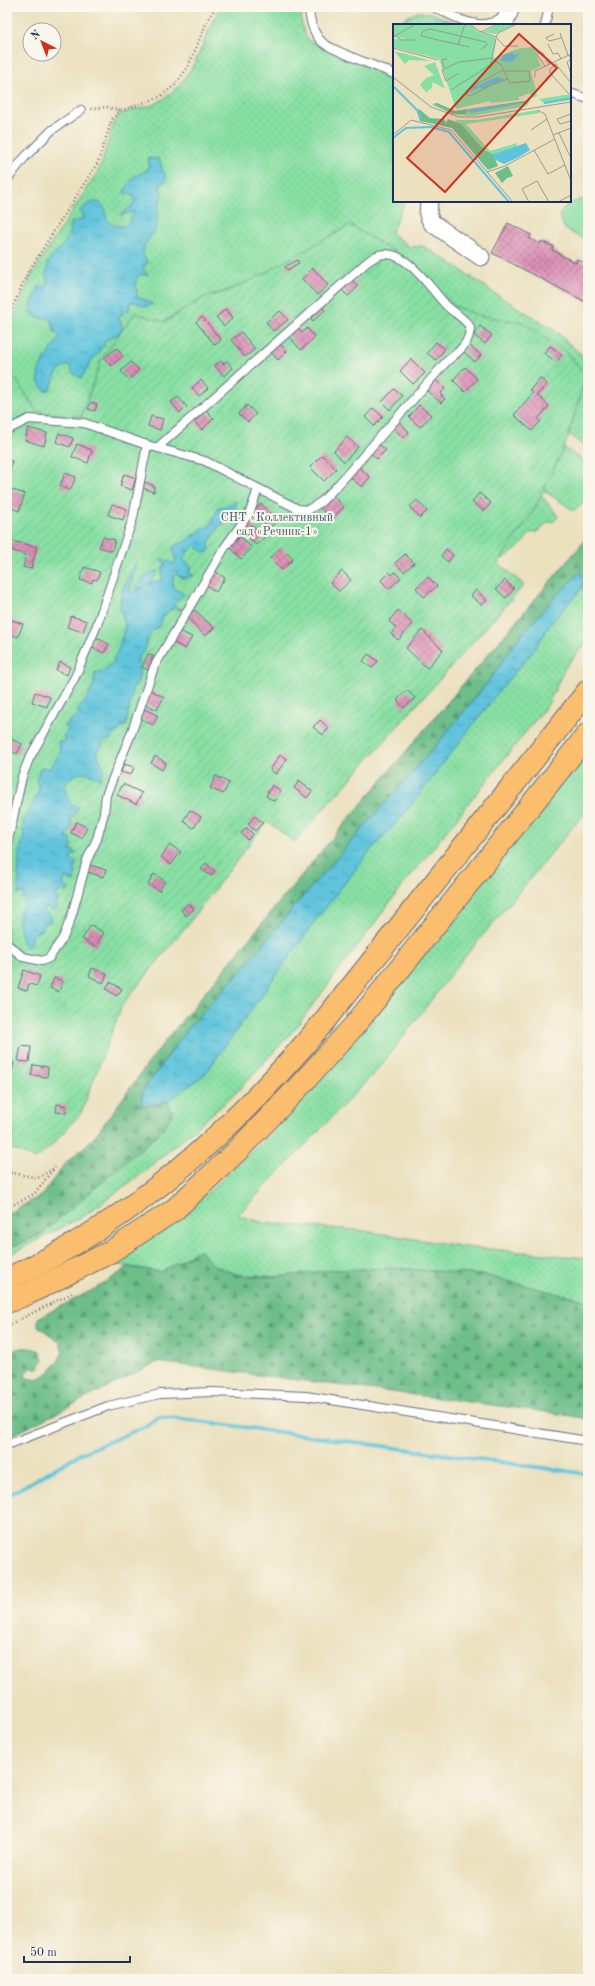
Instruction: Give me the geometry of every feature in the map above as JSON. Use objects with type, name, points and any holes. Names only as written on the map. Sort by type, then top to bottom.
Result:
[{"type":"main road","points":[[7,1279],[68,1247],[124,1212],[201,1152],[242,1113],[283,1071],[321,1025],[588,691]]},
{"type":"main road","points":[[7,1302],[29,1293],[110,1252],[174,1210],[237,1151],[294,1092],[354,1026],[588,734]]},
{"type":"street","points":[[504,24],[511,7]]},
{"type":"street","points":[[429,202],[428,215],[432,223],[481,257]]},
{"type":"lane","points":[[309,7],[311,22],[321,41],[335,49],[393,74]]},
{"type":"lane","points":[[432,7],[466,21],[480,24]]},
{"type":"lane","points":[[487,24],[502,16],[511,7]]},
{"type":"lane","points":[[545,24],[549,7]]},
{"type":"lane","points":[[571,94],[588,99]]},
{"type":"lane","points":[[7,180],[25,157],[52,130],[81,110]]},
{"type":"lane","points":[[7,430],[29,419],[84,423],[147,445],[205,460],[258,489],[298,508],[308,510],[314,508],[342,481],[447,361],[464,346],[470,334],[468,324],[449,308],[423,278],[404,261],[385,254],[373,258],[281,337],[158,447]]},
{"type":"lane","points":[[7,845],[22,778],[28,759],[75,677],[99,618],[133,518],[147,445]]},
{"type":"lane","points":[[7,944],[23,956],[42,961],[49,958],[62,938],[71,918],[87,860],[97,839],[104,813],[106,795],[131,734],[154,667],[234,532],[250,512],[258,489]]},
{"type":"lane","points":[[7,1445],[108,1406],[160,1394],[213,1392],[306,1396],[588,1441]]},
{"type":"path","points":[[7,320],[26,277],[98,162],[112,119],[120,111],[160,97],[175,85],[188,67],[208,19],[216,7]]},
{"type":"path","points":[[81,110],[108,107],[120,111]]},
{"type":"path","points":[[7,1172],[38,1178],[55,1167],[34,1194],[7,1208]]},
{"type":"green space","points":[[223,7],[303,7],[301,16],[302,25],[309,41],[393,78],[393,202],[405,202],[391,233],[410,247],[423,246],[451,263],[494,293],[553,329],[588,361],[588,448],[569,434],[586,375],[522,322],[479,316],[452,305],[414,264],[350,225],[261,276],[205,297],[102,358],[81,417],[37,412],[15,378],[7,384],[7,333],[32,274],[99,169],[114,123],[118,117],[125,113],[155,104],[178,86],[194,64],[217,11]]},
{"type":"green space","points":[[418,12],[431,13],[458,24],[415,24],[403,19]]},
{"type":"green space","points":[[588,199],[588,241],[565,229],[559,216],[564,208],[570,203]]},
{"type":"green space","name":"СНТ «Коллективный сад «Речник-1»","points":[[350,225],[414,264],[452,305],[479,316],[522,322],[567,353],[586,375],[566,443],[534,510],[498,563],[524,585],[294,842],[267,821],[188,924],[122,1005],[81,1113],[50,1147],[36,1159],[9,1148],[14,1130],[7,1127],[7,384],[15,378],[37,412],[81,417],[102,358],[135,313],[165,322],[205,297],[222,293],[254,279]]},
{"type":"green space","points":[[564,448],[588,463],[588,498],[577,509],[573,510],[543,490]]},
{"type":"green space","points":[[541,495],[558,516],[557,518],[554,521],[548,522],[537,532],[530,533],[517,548],[500,560]]},
{"type":"green space","points":[[588,537],[588,640],[565,668],[548,704],[397,893],[293,1031],[233,1096],[144,1172],[85,1215],[7,1256],[7,1214],[42,1195],[64,1165],[93,1139],[162,1045],[320,853]]},
{"type":"green space","points":[[588,537],[588,586],[582,588],[583,579],[580,573],[554,598],[517,640],[488,682],[434,748],[297,903],[243,969],[187,1030],[142,1092],[142,1107],[168,1101],[173,1114],[160,1132],[42,1234],[7,1249],[7,1214],[42,1195],[64,1165],[93,1139],[162,1045],[320,853]]},
{"type":"green space","points":[[588,751],[588,809],[458,965],[379,1068],[238,1215],[264,1223],[357,1230],[467,1247],[588,1258],[588,1301],[483,1275],[396,1268],[333,1270],[277,1277],[236,1274],[213,1265],[199,1250],[161,1272],[115,1264],[190,1208],[273,1131],[308,1093]]},
{"type":"green space","points":[[199,1250],[213,1265],[241,1276],[277,1277],[333,1270],[396,1268],[483,1275],[588,1301],[588,1419],[547,1412],[157,1362],[7,1438],[7,1357],[13,1351],[22,1348],[31,1348],[40,1351],[43,1359],[39,1368],[31,1368],[26,1372],[25,1377],[31,1379],[48,1373],[63,1352],[60,1342],[38,1326],[38,1318],[102,1285],[128,1267],[161,1272]]},
{"type":"water","points":[[148,158],[159,159],[166,179],[160,187],[162,196],[158,206],[157,225],[154,233],[145,244],[143,252],[148,263],[144,265],[143,268],[148,275],[140,274],[136,280],[137,296],[153,304],[146,307],[135,302],[130,302],[129,310],[126,312],[121,308],[123,314],[118,317],[123,327],[118,334],[105,341],[104,346],[100,348],[99,353],[94,357],[81,378],[74,374],[69,365],[58,372],[50,390],[46,391],[40,385],[38,378],[39,371],[60,337],[55,332],[51,319],[33,315],[30,309],[39,286],[44,287],[47,285],[45,275],[48,268],[47,264],[68,237],[71,223],[83,219],[80,211],[90,203],[100,203],[105,210],[106,218],[114,225],[124,226],[130,222],[134,212],[120,215],[133,205],[135,200],[133,196],[124,193],[124,191],[135,176],[148,170]]},
{"type":"water","points":[[236,501],[236,507],[229,511],[233,513],[231,515],[233,517],[218,527],[208,544],[210,548],[208,552],[203,552],[195,545],[185,553],[187,554],[183,560],[192,567],[188,573],[194,575],[185,579],[176,574],[173,577],[175,589],[184,594],[173,605],[185,611],[172,607],[173,611],[171,609],[163,616],[160,626],[149,636],[145,651],[137,660],[140,666],[138,668],[140,673],[136,686],[133,686],[126,726],[122,726],[119,731],[115,732],[112,738],[103,742],[102,746],[96,751],[104,769],[100,780],[90,774],[80,773],[71,778],[64,787],[69,801],[73,806],[79,807],[70,819],[73,824],[66,839],[70,838],[72,845],[70,848],[76,853],[72,855],[70,860],[77,862],[74,870],[76,875],[73,878],[75,882],[66,878],[64,880],[63,885],[69,889],[66,893],[64,890],[55,894],[59,900],[56,904],[57,908],[52,911],[48,907],[44,908],[45,912],[49,914],[51,922],[45,923],[41,930],[31,935],[31,944],[27,948],[22,942],[19,924],[20,915],[25,902],[22,898],[24,897],[23,892],[18,895],[19,854],[24,836],[23,822],[39,791],[39,786],[36,781],[40,769],[43,767],[49,769],[61,752],[58,742],[63,742],[66,740],[63,736],[69,728],[63,726],[81,714],[76,710],[90,693],[94,683],[95,672],[100,673],[115,661],[113,660],[119,648],[125,625],[120,606],[121,594],[126,580],[136,563],[129,593],[143,588],[137,588],[136,586],[152,572],[158,571],[149,585],[152,582],[162,581],[162,570],[165,564],[160,559],[164,559],[172,564],[176,561],[173,551],[174,546],[188,540],[194,533],[195,537],[201,529],[210,526],[218,507],[228,506]]},
{"type":"water","points":[[580,573],[583,579],[582,588],[550,625],[534,650],[499,691],[404,814],[370,851],[315,921],[204,1075],[168,1101],[142,1107],[142,1092],[187,1030],[243,969],[297,903],[434,748],[488,682],[517,640],[554,598]]},
{"type":"building","points":[[508,223],[531,235],[529,238],[540,244],[541,241],[554,247],[552,250],[576,263],[577,259],[588,265],[588,303],[492,253]]},
{"type":"building","points":[[297,260],[299,263],[287,270],[285,267]]},
{"type":"building","points":[[313,268],[328,285],[317,295],[302,279]]},
{"type":"building","points":[[351,279],[358,287],[348,296],[340,288]]},
{"type":"building","points":[[320,306],[325,310],[313,321],[309,316]]},
{"type":"building","points":[[226,309],[233,318],[224,326],[216,317]]},
{"type":"building","points":[[280,311],[288,320],[273,331],[266,322]]},
{"type":"building","points":[[202,317],[221,340],[215,345],[196,322]]},
{"type":"building","points":[[480,326],[492,335],[485,344],[474,335]]},
{"type":"building","points":[[297,327],[302,333],[307,328],[315,337],[301,350],[288,335]]},
{"type":"building","points":[[241,332],[255,349],[245,357],[231,340]]},
{"type":"building","points":[[436,342],[445,349],[436,360],[427,353]]},
{"type":"building","points":[[279,343],[287,351],[278,360],[270,351]]},
{"type":"building","points":[[469,345],[481,355],[475,362],[464,352]]},
{"type":"building","points":[[550,346],[562,355],[556,362],[544,353]]},
{"type":"building","points":[[117,348],[123,356],[111,366],[104,358]]},
{"type":"building","points":[[411,359],[425,373],[413,384],[400,371]]},
{"type":"building","points":[[221,361],[223,364],[227,361],[233,368],[224,376],[215,366]]},
{"type":"building","points":[[131,362],[139,370],[129,380],[121,371]]},
{"type":"building","points":[[465,367],[477,379],[465,392],[453,380]]},
{"type":"building","points":[[540,378],[547,384],[537,395],[549,406],[538,419],[541,421],[532,431],[514,415],[533,393],[530,390]]},
{"type":"building","points":[[201,380],[208,388],[199,396],[192,388]]},
{"type":"building","points":[[436,380],[445,389],[440,394],[445,399],[441,403],[427,391]]},
{"type":"building","points":[[394,389],[402,396],[390,410],[382,402]]},
{"type":"building","points":[[178,397],[187,407],[180,413],[171,402]]},
{"type":"building","points":[[91,402],[97,404],[95,411],[88,409]]},
{"type":"building","points":[[247,405],[256,414],[248,422],[239,414]]},
{"type":"building","points":[[419,405],[431,415],[420,427],[409,417]]},
{"type":"building","points":[[373,408],[383,417],[374,426],[365,417]]},
{"type":"building","points":[[206,410],[214,418],[202,430],[195,422]]},
{"type":"building","points":[[151,416],[163,419],[160,430],[148,426]]},
{"type":"building","points":[[398,420],[409,432],[403,438],[392,426]]},
{"type":"building","points":[[28,428],[47,433],[44,446],[25,440]]},
{"type":"building","points":[[59,433],[73,438],[70,447],[56,442]]},
{"type":"building","points":[[347,437],[358,447],[344,462],[334,451]]},
{"type":"building","points":[[377,443],[386,450],[377,459],[369,452]]},
{"type":"building","points":[[77,444],[92,450],[88,463],[72,457]]},
{"type":"building","points":[[322,455],[336,469],[324,481],[310,467]]},
{"type":"building","points":[[7,460],[12,461],[10,469],[7,469]]},
{"type":"building","points":[[359,467],[370,477],[362,487],[350,477]]},
{"type":"building","points":[[65,473],[76,477],[70,490],[60,486]]},
{"type":"building","points":[[124,474],[136,478],[132,490],[120,486]]},
{"type":"building","points":[[145,482],[154,486],[154,492],[143,488]]},
{"type":"building","points":[[7,488],[25,494],[19,511],[7,506]]},
{"type":"building","points":[[479,493],[491,503],[484,511],[472,502]]},
{"type":"building","points":[[332,495],[344,507],[331,519],[320,508]]},
{"type":"building","points":[[417,500],[427,511],[420,518],[410,507]]},
{"type":"building","points":[[112,504],[127,509],[123,520],[108,515]]},
{"type":"building","points":[[261,504],[278,519],[270,528],[253,512]]},
{"type":"building","points":[[252,525],[264,538],[256,545],[244,532]]},
{"type":"building","points":[[240,536],[252,548],[241,559],[229,547]]},
{"type":"building","points":[[103,537],[115,540],[112,551],[99,547]]},
{"type":"building","points":[[12,541],[37,547],[31,569],[23,567],[26,555],[10,550]]},
{"type":"building","points":[[281,547],[293,559],[282,570],[270,558]]},
{"type":"building","points":[[446,549],[453,555],[448,562],[441,556]]},
{"type":"building","points":[[405,554],[414,563],[404,572],[395,563]]},
{"type":"building","points":[[84,567],[100,572],[97,580],[93,579],[92,583],[80,580]]},
{"type":"building","points":[[215,571],[225,578],[216,592],[205,584]]},
{"type":"building","points":[[342,571],[351,580],[339,591],[330,583]]},
{"type":"building","points":[[389,572],[392,575],[395,572],[401,578],[389,589],[381,580]]},
{"type":"building","points":[[428,577],[437,586],[424,597],[416,588]]},
{"type":"building","points":[[505,580],[514,589],[506,598],[496,589]]},
{"type":"building","points":[[476,590],[487,600],[482,605],[471,596]]},
{"type":"building","points":[[195,610],[214,628],[205,636],[187,617]]},
{"type":"building","points":[[398,610],[413,624],[398,640],[391,634],[396,628],[389,621]]},
{"type":"building","points":[[71,616],[87,621],[83,632],[67,627]]},
{"type":"building","points":[[12,620],[23,624],[18,637],[7,633]]},
{"type":"building","points":[[422,630],[443,650],[427,668],[406,648]]},
{"type":"building","points":[[179,631],[192,637],[185,649],[173,642]]},
{"type":"building","points":[[95,637],[109,644],[104,653],[90,647]]},
{"type":"building","points":[[148,654],[153,656],[148,670],[142,667]]},
{"type":"building","points":[[368,654],[378,661],[372,668],[363,661]]},
{"type":"building","points":[[60,662],[70,667],[67,675],[56,670]]},
{"type":"building","points":[[150,690],[164,697],[157,710],[143,703]]},
{"type":"building","points":[[407,690],[415,698],[404,708],[397,700]]},
{"type":"building","points":[[35,692],[50,697],[47,707],[32,702]]},
{"type":"building","points":[[145,709],[158,716],[153,725],[140,718]]},
{"type":"building","points":[[320,720],[329,728],[323,735],[313,727]]},
{"type":"building","points":[[11,739],[22,744],[17,754],[7,749]]},
{"type":"building","points":[[280,755],[287,759],[276,774],[270,770]]},
{"type":"building","points":[[155,756],[166,763],[162,770],[151,763]]},
{"type":"building","points":[[124,764],[134,767],[131,775],[121,772]]},
{"type":"building","points":[[216,776],[229,783],[223,794],[210,788]]},
{"type":"building","points":[[299,781],[312,791],[307,798],[294,788]]},
{"type":"building","points":[[123,784],[142,793],[136,804],[117,795]]},
{"type":"building","points":[[272,785],[281,791],[274,801],[266,796]]},
{"type":"building","points":[[190,810],[201,817],[194,828],[183,821]]},
{"type":"building","points":[[255,816],[263,823],[255,831],[248,824]]},
{"type":"building","points":[[76,822],[87,827],[82,838],[71,833]]},
{"type":"building","points":[[247,828],[253,834],[248,840],[241,833]]},
{"type":"building","points":[[170,845],[181,852],[171,865],[161,857]]},
{"type":"building","points":[[206,863],[215,871],[211,876],[201,869]]},
{"type":"building","points":[[90,865],[106,870],[103,877],[88,872]]},
{"type":"building","points":[[154,874],[165,881],[159,891],[148,884]]},
{"type":"building","points":[[189,903],[194,909],[186,916],[181,910]]},
{"type":"building","points":[[91,925],[104,933],[95,947],[82,939]]},
{"type":"building","points":[[92,968],[107,974],[103,983],[89,976]]},
{"type":"building","points":[[24,970],[40,976],[37,986],[29,984],[27,991],[18,988]]},
{"type":"building","points":[[54,978],[63,981],[59,992],[50,988]]},
{"type":"building","points":[[110,982],[122,989],[117,996],[106,989]]},
{"type":"building","points":[[21,1046],[31,1047],[29,1062],[18,1061]]},
{"type":"building","points":[[7,1061],[14,1063],[11,1073],[7,1072]]},
{"type":"building","points":[[33,1065],[48,1067],[47,1077],[31,1075]]},
{"type":"building","points":[[57,1104],[67,1106],[66,1113],[56,1112]]},
{"type":"waterway","points":[[583,579],[588,574]]},
{"type":"waterway","points":[[7,1496],[80,1454],[146,1426],[159,1417],[191,1420],[588,1474]]}]
